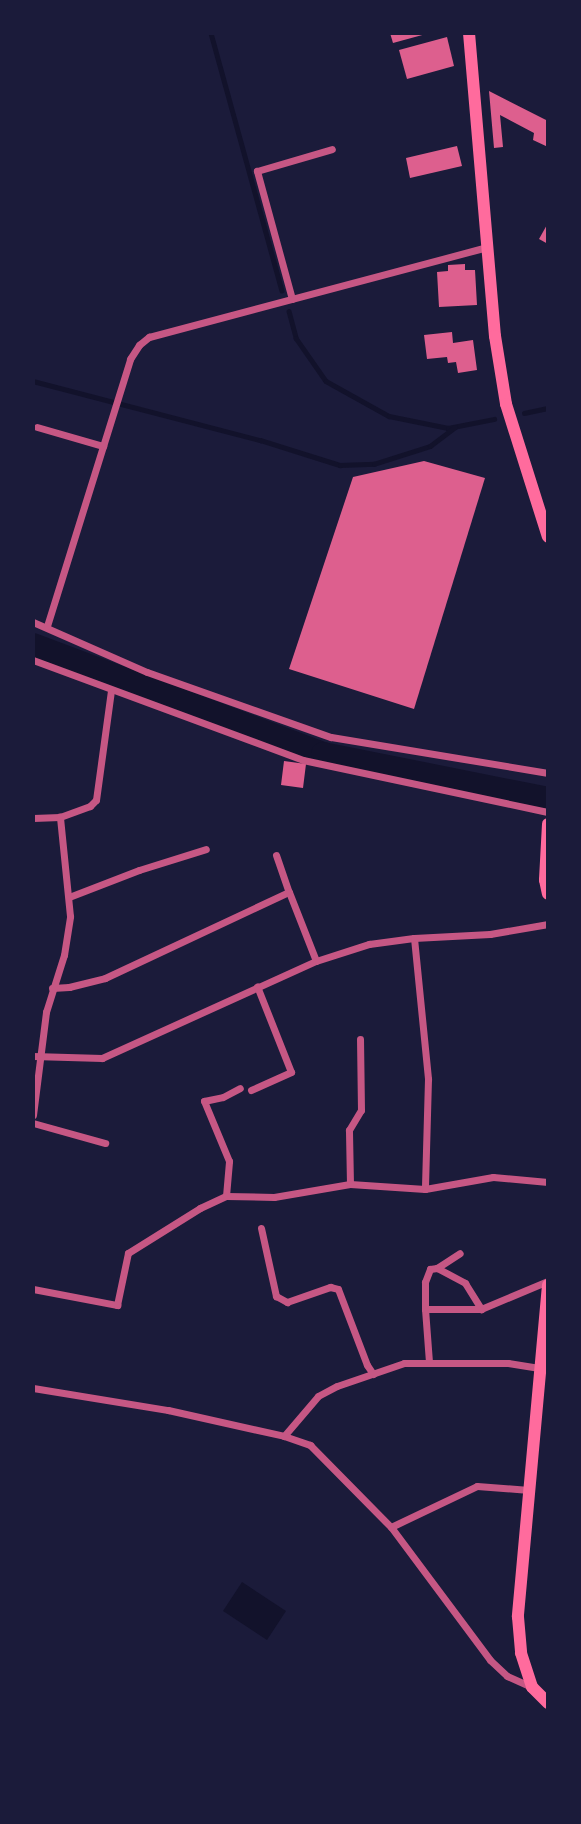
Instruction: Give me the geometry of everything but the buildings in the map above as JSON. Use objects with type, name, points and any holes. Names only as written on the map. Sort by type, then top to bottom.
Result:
[{"type":"highway","points":[[469,33],[487,247],[506,404],[548,537]]},
{"type":"highway","points":[[548,824],[545,880],[548,894]]},
{"type":"highway","points":[[548,1283],[538,1368],[518,1616],[520,1653],[531,1687],[548,1703]]},
{"type":"street","points":[[292,299],[257,171],[332,149]]},
{"type":"street","points":[[47,626],[130,359],[139,345],[149,337],[487,247]]},
{"type":"street","points":[[37,427],[103,446]]},
{"type":"street","points":[[33,622],[147,671],[331,737],[548,773]]},
{"type":"street","points":[[33,660],[303,760],[548,812]]},
{"type":"street","points":[[33,818],[60,817],[90,806],[96,800],[111,690]]},
{"type":"street","points":[[33,1115],[36,1056],[52,988],[68,938],[69,897],[60,817]]},
{"type":"street","points":[[69,897],[139,870],[206,849]]},
{"type":"street","points":[[276,855],[316,961]]},
{"type":"street","points":[[52,988],[69,987],[104,978],[289,892]]},
{"type":"street","points":[[36,1056],[102,1058],[257,986],[316,961],[369,944],[490,933],[548,924]]},
{"type":"street","points":[[414,938],[428,1079],[425,1189]]},
{"type":"street","points":[[251,1090],[291,1072],[257,986]]},
{"type":"street","points":[[350,1184],[349,1130],[361,1110],[360,1039]]},
{"type":"street","points":[[226,1196],[229,1161],[204,1101],[223,1097],[240,1088]]},
{"type":"street","points":[[33,1124],[105,1143]]},
{"type":"street","points":[[33,1289],[117,1305],[128,1253],[200,1208],[226,1196],[274,1196],[350,1184],[425,1189],[493,1177],[548,1182]]},
{"type":"street","points":[[261,1228],[276,1296],[288,1302],[330,1287],[338,1289],[373,1374]]},
{"type":"street","points":[[429,1362],[425,1282],[430,1269],[437,1268],[460,1253]]},
{"type":"street","points":[[437,1268],[464,1283],[481,1309]]},
{"type":"street","points":[[425,1309],[481,1309],[548,1283]]},
{"type":"street","points":[[284,1436],[318,1396],[337,1386],[404,1363],[508,1363],[538,1368]]},
{"type":"street","points":[[33,1388],[168,1410],[284,1436],[310,1445],[391,1527],[490,1660],[507,1676],[531,1687]]},
{"type":"street","points":[[391,1527],[477,1486],[529,1490]]},
{"type":"shaded area","points":[[242,1582],[286,1611],[267,1640],[223,1611]]},
{"type":"waterway","points":[[211,33],[282,290]]},
{"type":"waterway","points":[[289,311],[296,338],[326,381],[389,416],[448,428],[494,419]]},
{"type":"waterway","points":[[33,381],[260,440],[340,465],[374,464],[430,446],[455,427]]},
{"type":"waterway","points":[[524,413],[548,408]]},
{"type":"waterway","points":[[33,645],[323,754],[548,799]]}]
